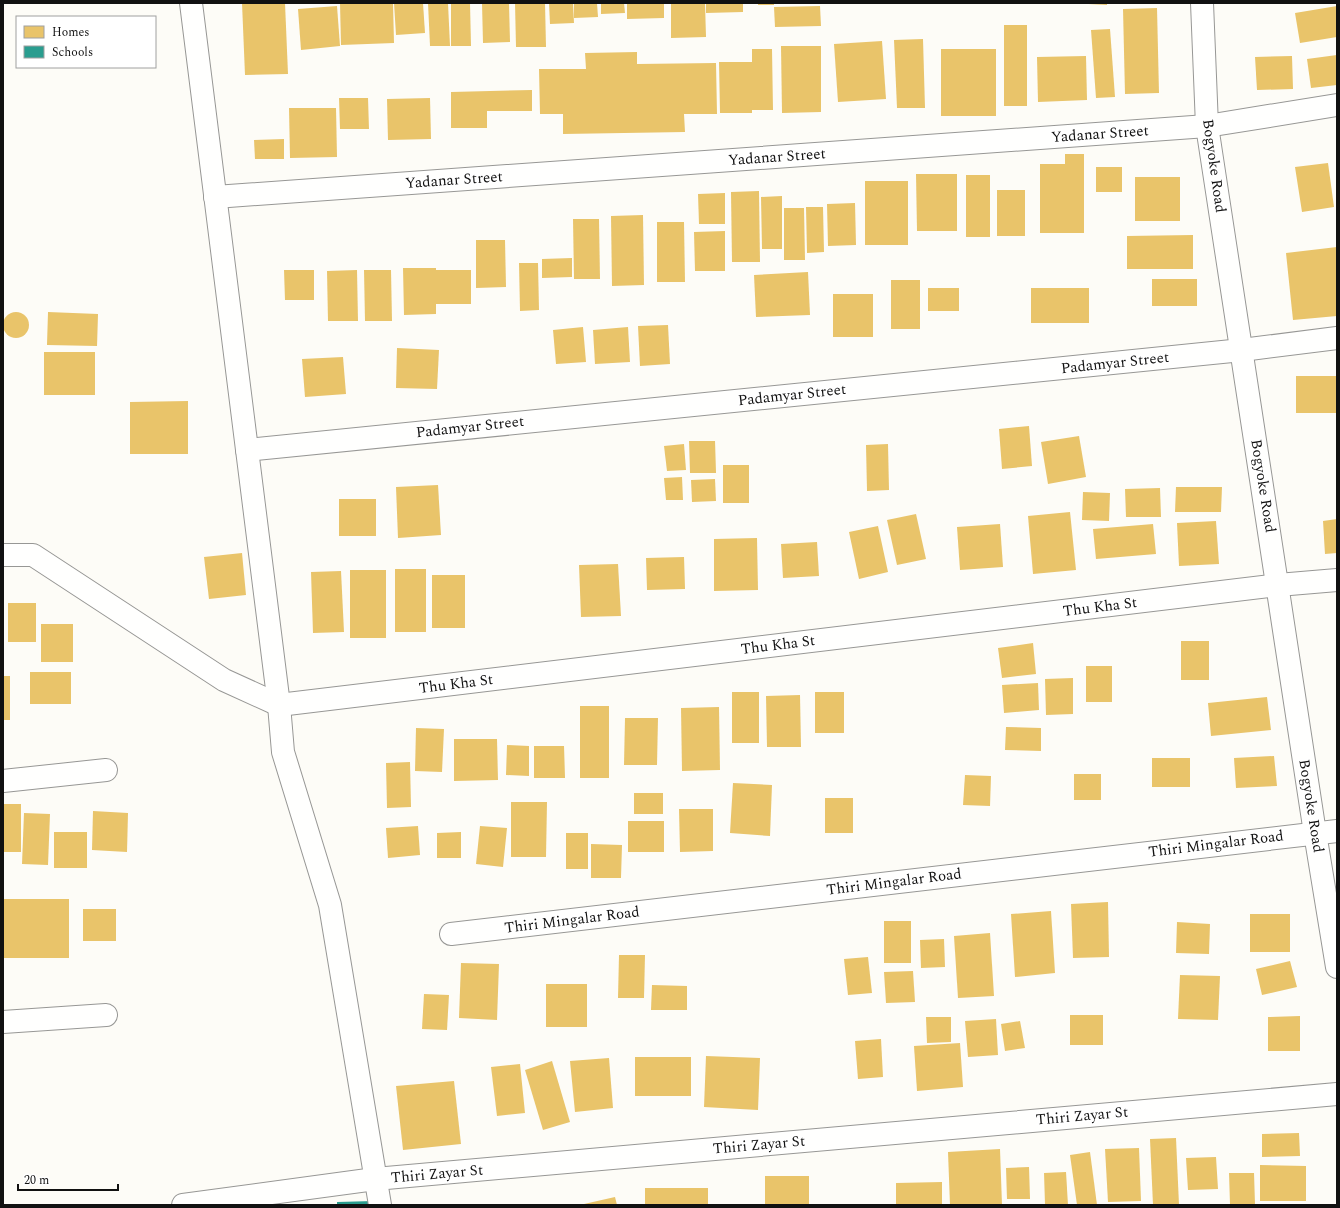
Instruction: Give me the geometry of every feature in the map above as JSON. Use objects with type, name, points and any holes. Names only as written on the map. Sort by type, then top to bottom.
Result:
[{"type":"street","points":[[191,3],[279,705],[283,752],[330,905],[380,1205]]},
{"type":"street","name":"Bogyoke Road","points":[[1202,3],[1207,126],[1315,833],[1337,967]]},
{"type":"street","name":"Yadanar Street","points":[[216,197],[1207,126],[1337,105]]},
{"type":"street","name":"Padamyar Street","points":[[247,450],[1242,350],[1337,338]]},
{"type":"street","points":[[3,555],[32,555],[224,680],[279,705]]},
{"type":"street","name":"Thu Kha St","points":[[279,705],[1278,585],[1337,580]]},
{"type":"street","points":[[3,781],[106,770]]},
{"type":"street","name":"Thiri Mingalar Road","points":[[451,934],[1337,831]]},
{"type":"street","points":[[3,1022],[106,1015]]},
{"type":"street","name":"Thiri Zayar St","points":[[183,1205],[375,1179],[1337,1094]]},
{"type":"building: Homes","points":[[242,3],[285,3],[288,74],[245,75]]},
{"type":"building: Homes","points":[[340,3],[393,3],[394,43],[341,45]]},
{"type":"building: Homes","points":[[394,3],[423,3],[425,33],[396,35]]},
{"type":"building: Homes","points":[[428,3],[448,3],[450,46],[430,46]]},
{"type":"building: Homes","points":[[451,3],[470,3],[471,46],[451,46]]},
{"type":"building: Homes","points":[[482,3],[509,3],[510,42],[483,43]]},
{"type":"building: Homes","points":[[515,3],[545,3],[546,47],[516,47]]},
{"type":"building: Homes","points":[[549,3],[573,3],[574,23],[550,24]]},
{"type":"building: Homes","points":[[574,3],[597,3],[598,17],[574,18]]},
{"type":"building: Homes","points":[[601,3],[624,3],[625,13],[601,14]]},
{"type":"building: Homes","points":[[627,3],[664,3],[664,18],[627,19]]},
{"type":"building: Homes","points":[[671,3],[705,3],[706,37],[671,38]]},
{"type":"building: Homes","points":[[706,3],[743,3],[743,12],[706,13]]},
{"type":"building: Homes","points":[[758,3],[774,3],[774,5],[758,5]]},
{"type":"building: Homes","points":[[1107,3],[1107,5],[1088,4]]},
{"type":"building: Homes","points":[[337,6],[340,46],[301,50],[298,9]]},
{"type":"building: Homes","points":[[820,6],[821,26],[775,27],[774,7]]},
{"type":"building: Homes","points":[[1337,6],[1337,37],[1300,43],[1295,13]]},
{"type":"building: Homes","points":[[1157,8],[1159,93],[1125,94],[1123,9]]},
{"type":"building: Homes","points":[[1004,25],[1027,25],[1027,106],[1004,106]]},
{"type":"building: Homes","points":[[1110,29],[1115,97],[1096,98],[1091,30]]},
{"type":"building: Homes","points":[[923,39],[925,108],[897,108],[894,40]]},
{"type":"building: Homes","points":[[882,41],[886,99],[838,102],[834,44]]},
{"type":"building: Homes","points":[[781,46],[821,46],[821,112],[782,113]]},
{"type":"building: Homes","points":[[752,49],[772,49],[773,110],[752,110],[752,113],[720,113],[719,62],[752,62]]},
{"type":"building: Homes","points":[[941,49],[996,49],[996,116],[941,116]]},
{"type":"building: Homes","points":[[637,52],[637,64],[716,63],[717,114],[684,114],[685,132],[563,134],[563,114],[540,114],[539,69],[586,69],[585,53]]},
{"type":"building: Homes","points":[[1337,55],[1337,85],[1311,88],[1307,59]]},
{"type":"building: Homes","points":[[1086,56],[1087,100],[1038,102],[1037,57]]},
{"type":"building: Homes","points":[[1292,56],[1293,89],[1257,90],[1255,57]]},
{"type":"building: Homes","points":[[532,90],[532,111],[487,111],[487,128],[451,128],[451,92]]},
{"type":"building: Homes","points":[[339,98],[368,98],[369,129],[340,129]]},
{"type":"building: Homes","points":[[430,98],[431,139],[388,140],[387,99]]},
{"type":"building: Homes","points":[[289,108],[336,108],[337,157],[290,158]]},
{"type":"building: Homes","points":[[284,139],[284,159],[255,159],[254,140]]},
{"type":"building: Homes","points":[[1065,154],[1084,154],[1084,233],[1040,233],[1040,164],[1065,164]]},
{"type":"building: Homes","points":[[1328,163],[1334,207],[1302,212],[1295,167]]},
{"type":"building: Homes","points":[[1096,167],[1122,167],[1122,192],[1096,192]]},
{"type":"building: Homes","points":[[916,174],[957,174],[957,231],[917,231]]},
{"type":"building: Homes","points":[[966,175],[990,175],[990,237],[966,237]]},
{"type":"building: Homes","points":[[1135,177],[1180,177],[1180,221],[1135,221]]},
{"type":"building: Homes","points":[[865,181],[908,181],[908,245],[865,245]]},
{"type":"building: Homes","points":[[997,190],[1025,190],[1025,236],[997,236]]},
{"type":"building: Homes","points":[[759,191],[760,262],[732,262],[731,192]]},
{"type":"building: Homes","points":[[725,193],[725,224],[699,224],[698,194]]},
{"type":"building: Homes","points":[[782,196],[782,249],[762,249],[761,197]]},
{"type":"building: Homes","points":[[855,203],[856,245],[828,246],[827,204]]},
{"type":"building: Homes","points":[[806,207],[823,207],[824,252],[807,253]]},
{"type":"building: Homes","points":[[784,208],[804,208],[805,260],[784,260]]},
{"type":"building: Homes","points":[[643,215],[644,285],[612,286],[611,216]]},
{"type":"building: Homes","points":[[573,219],[599,219],[600,279],[574,279]]},
{"type":"building: Homes","points":[[657,222],[684,222],[685,282],[657,282]]},
{"type":"building: Homes","points":[[725,231],[725,271],[695,271],[694,232]]},
{"type":"building: Homes","points":[[1193,235],[1193,269],[1127,269],[1127,236]]},
{"type":"building: Homes","points":[[476,240],[505,240],[506,287],[476,288]]},
{"type":"building: Homes","points":[[1337,247],[1337,316],[1293,320],[1286,253]]},
{"type":"building: Homes","points":[[572,258],[572,277],[542,278],[542,259]]},
{"type":"building: Homes","points":[[519,263],[538,263],[539,310],[520,311]]},
{"type":"building: Homes","points":[[403,268],[471,270],[471,304],[436,304],[436,314],[404,315]]},
{"type":"building: Homes","points":[[284,270],[314,270],[314,300],[285,300]]},
{"type":"building: Homes","points":[[357,270],[358,321],[328,321],[327,271]]},
{"type":"building: Homes","points":[[364,270],[391,270],[392,321],[365,321]]},
{"type":"building: Homes","points":[[808,272],[810,315],[756,317],[754,275]]},
{"type":"building: Homes","points":[[1152,279],[1197,279],[1197,306],[1152,306]]},
{"type":"building: Homes","points":[[891,280],[920,280],[920,329],[891,329]]},
{"type":"building: Homes","points":[[928,288],[959,288],[959,311],[928,311]]},
{"type":"building: Homes","points":[[1031,288],[1089,288],[1089,323],[1031,323]]},
{"type":"building: Homes","points":[[833,294],[873,294],[873,337],[833,337]]},
{"type":"building: Homes","points":[[16,312],[25,316],[29,325],[25,334],[16,338],[7,334],[3,325],[7,316]]},
{"type":"building: Homes","points":[[48,312],[98,314],[97,346],[47,345]]},
{"type":"building: Homes","points":[[668,325],[670,364],[640,366],[638,326]]},
{"type":"building: Homes","points":[[583,327],[586,362],[556,364],[553,330]]},
{"type":"building: Homes","points":[[628,327],[630,362],[595,364],[593,330]]},
{"type":"building: Homes","points":[[397,348],[439,350],[437,389],[396,388]]},
{"type":"building: Homes","points":[[44,352],[95,352],[95,395],[44,395]]},
{"type":"building: Homes","points":[[343,357],[346,394],[305,397],[302,359]]},
{"type":"building: Homes","points":[[1296,376],[1337,376],[1337,413],[1296,413]]},
{"type":"building: Homes","points":[[188,401],[188,454],[130,454],[130,402]]},
{"type":"building: Homes","points":[[1029,426],[1032,466],[1002,469],[999,429]]},
{"type":"building: Homes","points":[[1079,436],[1086,477],[1048,484],[1041,442]]},
{"type":"building: Homes","points":[[689,441],[715,441],[716,473],[690,473]]},
{"type":"building: Homes","points":[[684,444],[686,470],[667,471],[664,446]]},
{"type":"building: Homes","points":[[888,444],[889,490],[867,491],[866,445]]},
{"type":"building: Homes","points":[[723,465],[749,465],[749,503],[723,503]]},
{"type":"building: Homes","points":[[682,477],[683,500],[666,500],[664,478]]},
{"type":"building: Homes","points":[[715,479],[716,501],[692,502],[691,480]]},
{"type":"building: Homes","points":[[438,485],[441,535],[398,538],[396,487]]},
{"type":"building: Homes","points":[[1176,487],[1222,487],[1221,512],[1175,512]]},
{"type":"building: Homes","points":[[1160,488],[1161,517],[1126,517],[1125,489]]},
{"type":"building: Homes","points":[[1083,492],[1110,493],[1109,521],[1082,520]]},
{"type":"building: Homes","points":[[339,499],[376,499],[376,536],[339,536]]},
{"type":"building: Homes","points":[[1070,512],[1076,570],[1033,574],[1028,516]]},
{"type":"building: Homes","points":[[916,514],[926,559],[897,565],[887,520]]},
{"type":"building: Homes","points":[[1337,519],[1337,553],[1325,554],[1323,521]]},
{"type":"building: Homes","points":[[1216,521],[1219,564],[1179,566],[1177,523]]},
{"type":"building: Homes","points":[[1000,524],[1003,567],[960,570],[957,527]]},
{"type":"building: Homes","points":[[1153,524],[1156,554],[1096,559],[1093,529]]},
{"type":"building: Homes","points":[[878,526],[888,572],[859,579],[849,532]]},
{"type":"building: Homes","points":[[757,538],[758,590],[714,591],[714,539]]},
{"type":"building: Homes","points":[[817,542],[819,576],[783,578],[781,544]]},
{"type":"building: Homes","points":[[242,553],[246,595],[209,599],[204,557]]},
{"type":"building: Homes","points":[[684,557],[685,589],[647,590],[646,558]]},
{"type":"building: Homes","points":[[618,564],[621,616],[581,617],[579,565]]},
{"type":"building: Homes","points":[[395,569],[426,569],[426,632],[395,632]]},
{"type":"building: Homes","points":[[350,570],[386,570],[386,638],[350,638]]},
{"type":"building: Homes","points":[[341,571],[344,632],[313,633],[311,572]]},
{"type":"building: Homes","points":[[432,575],[465,575],[465,628],[432,628]]},
{"type":"building: Homes","points":[[8,603],[36,603],[36,642],[8,642]]},
{"type":"building: Homes","points":[[41,624],[73,624],[73,662],[41,662]]},
{"type":"building: Homes","points":[[1181,641],[1209,641],[1209,680],[1181,680]]},
{"type":"building: Homes","points":[[1033,643],[1036,674],[1002,678],[998,648]]},
{"type":"building: Homes","points":[[1086,666],[1112,666],[1112,702],[1086,702]]},
{"type":"building: Homes","points":[[30,672],[71,672],[71,704],[30,704]]},
{"type":"building: Homes","points":[[3,676],[10,676],[10,720],[3,720]]},
{"type":"building: Homes","points":[[1073,678],[1073,714],[1046,715],[1045,679]]},
{"type":"building: Homes","points":[[1038,683],[1039,710],[1004,713],[1002,685]]},
{"type":"building: Homes","points":[[732,692],[759,692],[759,743],[732,743]]},
{"type":"building: Homes","points":[[815,692],[844,692],[844,733],[815,733]]},
{"type":"building: Homes","points":[[800,695],[801,747],[767,747],[766,696]]},
{"type":"building: Homes","points":[[1267,697],[1271,730],[1211,736],[1208,703]]},
{"type":"building: Homes","points":[[580,706],[609,706],[609,778],[580,778]]},
{"type":"building: Homes","points":[[719,707],[720,770],[682,771],[681,708]]},
{"type":"building: Homes","points":[[625,718],[658,718],[657,765],[624,765]]},
{"type":"building: Homes","points":[[1006,727],[1041,728],[1041,751],[1005,750]]},
{"type":"building: Homes","points":[[416,728],[444,729],[442,772],[415,771]]},
{"type":"building: Homes","points":[[454,739],[497,739],[498,780],[454,781]]},
{"type":"building: Homes","points":[[507,745],[529,746],[529,776],[506,775]]},
{"type":"building: Homes","points":[[534,746],[564,746],[565,778],[534,778]]},
{"type":"building: Homes","points":[[1274,756],[1277,786],[1236,788],[1234,758]]},
{"type":"building: Homes","points":[[1152,758],[1190,758],[1190,787],[1152,787]]},
{"type":"building: Homes","points":[[410,762],[411,807],[387,808],[386,763]]},
{"type":"building: Homes","points":[[1074,774],[1101,774],[1101,800],[1074,800]]},
{"type":"building: Homes","points":[[965,775],[991,776],[990,806],[963,805]]},
{"type":"building: Homes","points":[[733,783],[772,785],[770,836],[730,833]]},
{"type":"building: Homes","points":[[634,793],[663,793],[663,814],[634,814]]},
{"type":"building: Homes","points":[[825,798],[853,798],[853,833],[825,833]]},
{"type":"building: Homes","points":[[511,802],[547,802],[546,857],[511,857]]},
{"type":"building: Homes","points":[[3,804],[21,804],[21,852],[3,852]]},
{"type":"building: Homes","points":[[679,809],[713,809],[713,851],[680,852]]},
{"type":"building: Homes","points":[[93,811],[128,813],[127,852],[92,850]]},
{"type":"building: Homes","points":[[24,813],[50,814],[48,865],[22,864]]},
{"type":"building: Homes","points":[[628,821],[664,821],[664,852],[628,852]]},
{"type":"building: Homes","points":[[418,826],[420,855],[388,858],[386,828]]},
{"type":"building: Homes","points":[[480,826],[507,828],[503,867],[476,864]]},
{"type":"building: Homes","points":[[54,832],[87,832],[87,868],[54,868]]},
{"type":"building: Homes","points":[[461,832],[461,858],[437,858],[437,833]]},
{"type":"building: Homes","points":[[566,833],[588,833],[588,869],[566,869]]},
{"type":"building: Homes","points":[[591,844],[622,845],[621,878],[591,878]]},
{"type":"building: Homes","points":[[3,899],[69,899],[69,958],[3,958]]},
{"type":"building: Homes","points":[[1108,902],[1109,957],[1073,958],[1071,904]]},
{"type":"building: Homes","points":[[83,909],[116,909],[116,941],[83,941]]},
{"type":"building: Homes","points":[[1051,911],[1055,973],[1015,977],[1011,914]]},
{"type":"building: Homes","points":[[1250,914],[1290,914],[1290,952],[1250,952]]},
{"type":"building: Homes","points":[[884,921],[911,921],[911,963],[884,963]]},
{"type":"building: Homes","points":[[1177,922],[1210,924],[1209,954],[1176,953]]},
{"type":"building: Homes","points":[[990,933],[994,996],[958,998],[954,936]]},
{"type":"building: Homes","points":[[944,939],[945,967],[921,968],[920,940]]},
{"type":"building: Homes","points":[[619,955],[645,955],[644,998],[618,998]]},
{"type":"building: Homes","points":[[868,957],[872,993],[848,995],[844,959]]},
{"type":"building: Homes","points":[[1290,961],[1297,987],[1262,995],[1256,969]]},
{"type":"building: Homes","points":[[461,963],[499,964],[497,1020],[459,1018]]},
{"type":"building: Homes","points":[[913,971],[915,1002],[886,1003],[884,972]]},
{"type":"building: Homes","points":[[1180,975],[1220,976],[1218,1020],[1178,1019]]},
{"type":"building: Homes","points":[[546,984],[587,984],[587,1027],[546,1027]]},
{"type":"building: Homes","points":[[652,985],[687,986],[687,1010],[651,1010]]},
{"type":"building: Homes","points":[[424,994],[449,995],[447,1030],[422,1029]]},
{"type":"building: Homes","points":[[1070,1015],[1103,1015],[1103,1045],[1070,1045]]},
{"type":"building: Homes","points":[[1300,1016],[1300,1051],[1268,1051],[1268,1017]]},
{"type":"building: Homes","points":[[926,1017],[951,1017],[951,1042],[927,1043]]},
{"type":"building: Homes","points":[[996,1019],[998,1055],[968,1057],[965,1021]]},
{"type":"building: Homes","points":[[1020,1021],[1025,1048],[1005,1051],[1001,1024]]},
{"type":"building: Homes","points":[[881,1039],[883,1077],[858,1079],[855,1041]]},
{"type":"building: Homes","points":[[960,1043],[963,1087],[917,1091],[914,1046]]},
{"type":"building: Homes","points":[[706,1056],[760,1058],[758,1110],[704,1107]]},
{"type":"building: Homes","points":[[635,1057],[691,1057],[691,1096],[635,1096]]},
{"type":"building: Homes","points":[[609,1058],[613,1108],[575,1112],[570,1061]]},
{"type":"building: Homes","points":[[552,1061],[570,1122],[543,1130],[525,1070]]},
{"type":"building: Homes","points":[[520,1064],[525,1113],[497,1116],[491,1067]]},
{"type":"building: Homes","points":[[454,1081],[461,1144],[403,1150],[396,1086]]},
{"type":"building: Homes","points":[[1299,1133],[1300,1156],[1262,1157],[1262,1134]]},
{"type":"building: Homes","points":[[1176,1138],[1179,1205],[1153,1205],[1150,1139]]},
{"type":"building: Homes","points":[[1139,1148],[1141,1201],[1108,1202],[1105,1149]]},
{"type":"building: Homes","points":[[1000,1149],[1002,1205],[950,1205],[948,1152]]},
{"type":"building: Homes","points":[[1090,1152],[1097,1205],[1077,1205],[1070,1155]]},
{"type":"building: Homes","points":[[1216,1157],[1218,1189],[1188,1190],[1186,1158]]},
{"type":"building: Homes","points":[[1260,1165],[1306,1166],[1306,1201],[1260,1201]]},
{"type":"building: Homes","points":[[1029,1167],[1030,1199],[1007,1199],[1006,1168]]},
{"type":"building: Homes","points":[[1066,1172],[1068,1205],[1045,1205],[1044,1173]]},
{"type":"building: Homes","points":[[1229,1173],[1254,1173],[1255,1204],[1230,1205]]},
{"type":"building: Homes","points":[[765,1176],[809,1176],[809,1205],[765,1205]]},
{"type":"building: Homes","points":[[942,1182],[942,1205],[896,1205],[896,1183]]},
{"type":"building: Homes","points":[[645,1188],[708,1188],[708,1205],[645,1205]]},
{"type":"building: Homes","points":[[615,1197],[617,1205],[584,1205],[584,1204]]},
{"type":"building: Schools","points":[[374,1201],[375,1205],[337,1205],[337,1202]]}]
